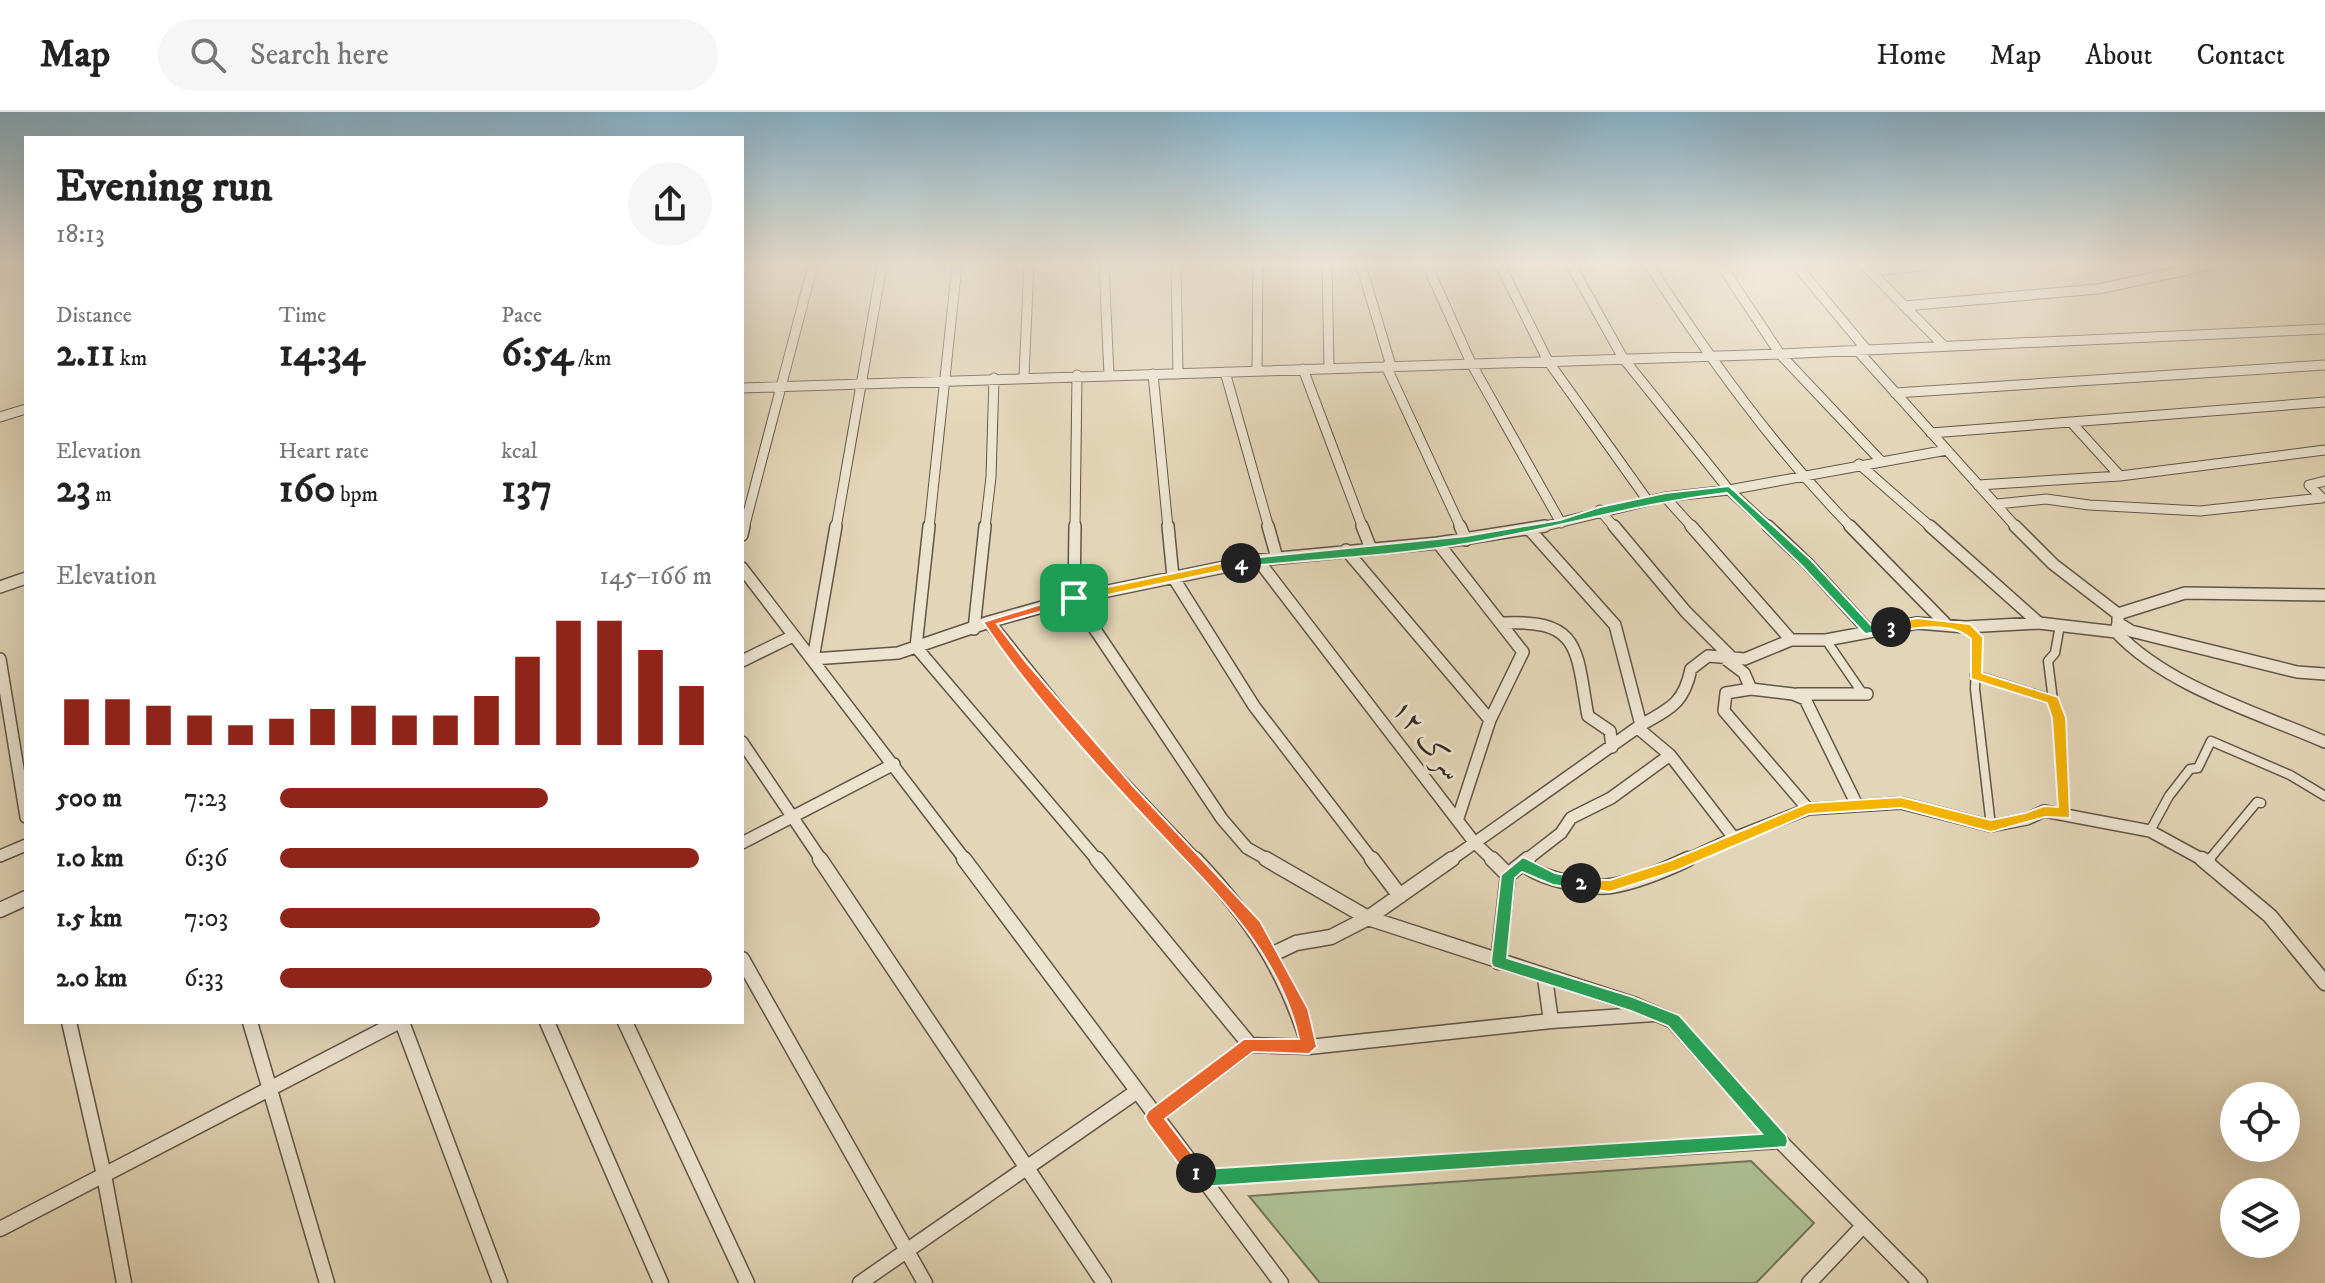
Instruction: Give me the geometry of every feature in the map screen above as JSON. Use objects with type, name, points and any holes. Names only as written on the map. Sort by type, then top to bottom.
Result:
[{"type":"street","points":[[744,528],[800,320]]},
{"type":"street","points":[[813,659],[873,320]]},
{"type":"street","points":[[951,320],[916,647],[1024,771],[1250,1045]]},
{"type":"street","points":[[1024,376],[1027,320]]},
{"type":"street","points":[[1106,320],[1109,375]]},
{"type":"street","points":[[1177,320],[1178,374]]},
{"type":"street","points":[[1257,320],[1257,370]]},
{"type":"street","points":[[1328,320],[1329,368]]},
{"type":"street","points":[[1376,320],[1388,366],[1466,540]]},
{"type":"street","points":[[1452,320],[1471,363],[1561,523]]},
{"type":"street","points":[[1527,320],[1548,361],[1648,501]]},
{"type":"street","points":[[1602,320],[1623,358],[1729,490],[1807,563],[1869,631]]},
{"type":"street","points":[[1684,320],[1707,355],[1802,477],[1945,623]]},
{"type":"street","points":[[1757,320],[1780,354],[1881,461]]},
{"type":"street","points":[[1838,320],[1895,393],[2041,555],[2118,623],[2131,631],[2160,639],[2297,672],[2325,674]]},
{"type":"street","points":[[1918,320],[1943,345]]},
{"type":"street","points":[[744,388],[1024,376],[1178,374],[1780,354],[2325,329]]},
{"type":"street","points":[[1895,393],[2325,365]]},
{"type":"street","points":[[1303,369],[1371,549]]},
{"type":"street","points":[[1225,372],[1277,558]]},
{"type":"street","points":[[1153,374],[1173,577],[1254,706],[1400,896]]},
{"type":"street","points":[[1077,375],[1074,598],[1222,819],[1247,848],[1368,918],[1673,1021],[1780,1141],[1920,1283]]},
{"type":"street","points":[[974,629],[991,477],[994,378]]},
{"type":"street","points":[[1931,433],[2325,402]]},
{"type":"street","points":[[0,417],[24,410]]},
{"type":"street","points":[[2071,422],[2120,476]]},
{"type":"street","points":[[813,659],[898,653],[989,622],[1074,598],[1258,560],[1466,540],[1530,530],[1600,510],[1665,497],[1729,490],[1947,450]]},
{"type":"street","points":[[1978,485],[2193,469],[2325,450]]},
{"type":"street","points":[[1859,464],[2039,623]]},
{"type":"street","points":[[1997,504],[2046,499],[2089,505],[2200,511],[2322,498],[2309,485],[2325,481]]},
{"type":"street","points":[[1665,497],[1791,640]]},
{"type":"street","points":[[1600,510],[1686,612],[1744,673],[1751,689]]},
{"type":"street","points":[[1530,530],[1615,625],[1640,727],[1670,755],[1734,838]]},
{"type":"street","points":[[1438,543],[1523,652],[1490,720],[1458,818]]},
{"type":"street","points":[[1346,550],[1490,720]]},
{"type":"street","name":"سرک ۱۲","points":[[1258,560],[1474,842],[1508,875]]},
{"type":"street","points":[[744,571],[894,764],[1154,1117],[1281,1283]]},
{"type":"street","points":[[0,587],[24,579]]},
{"type":"street","points":[[1273,954],[1296,943],[1331,937],[1368,918],[1664,712],[1686,693],[1691,669],[1708,656],[1745,659],[1791,640],[1826,640],[1917,623],[1965,627],[2118,623],[2185,593],[2325,595]]},
{"type":"street","points":[[989,622],[1022,666],[1128,790],[1255,926],[1273,954],[1300,1009],[1309,1047]]},
{"type":"street","points":[[1503,623],[1551,627],[1566,635],[1577,662],[1588,716],[1610,731],[1612,747]]},
{"type":"street","points":[[2118,623],[2136,653],[2179,679],[2325,742]]},
{"type":"street","points":[[2060,625],[2055,653],[2048,661],[2053,700],[2059,718],[2065,814]]},
{"type":"street","points":[[1965,627],[1977,637],[1975,675],[1991,826]]},
{"type":"street","points":[[744,660],[793,636]]},
{"type":"street","points":[[1826,640],[1865,694]]},
{"type":"street","points":[[0,659],[24,805]]},
{"type":"street","points":[[1975,675],[2053,700]]},
{"type":"street","points":[[1808,809],[1724,711],[1726,693],[1751,689],[1764,693],[1865,694]]},
{"type":"street","points":[[1797,694],[1811,708],[1857,805]]},
{"type":"street","points":[[2150,831],[2176,787],[2190,769],[2198,768],[2211,741],[2290,775],[2325,796]]},
{"type":"street","points":[[744,745],[1104,1283]]},
{"type":"street","points":[[1498,962],[1508,875],[1537,855],[1561,833],[1571,818],[1611,798],[1670,755]]},
{"type":"street","points":[[744,842],[894,764]]},
{"type":"street","points":[[2207,862],[2220,853],[2236,826],[2257,802],[2261,803]]},
{"type":"street","points":[[1523,863],[1529,869],[1553,879],[1610,886],[1673,866],[1808,809],[1901,803],[1991,826],[2027,819],[2044,811],[2065,814],[2150,831],[2207,862],[2270,916],[2325,983]]},
{"type":"street","points":[[0,856],[24,846]]},
{"type":"street","points":[[0,910],[24,899]]},
{"type":"street","points":[[744,963],[925,1283]]},
{"type":"street","points":[[1545,978],[1551,1021]]},
{"type":"street","points":[[1154,1117],[1250,1045],[1309,1047],[1551,1021],[1656,1014]]},
{"type":"street","points":[[69,1024],[104,1175],[124,1283]]},
{"type":"street","points":[[251,1024],[327,1283]]},
{"type":"street","points":[[0,1229],[396,1024]]},
{"type":"street","points":[[401,1024],[500,1283]]},
{"type":"street","points":[[548,1024],[661,1283]]},
{"type":"street","points":[[626,1024],[747,1283]]},
{"type":"street","points":[[860,1283],[1136,1092]]},
{"type":"street","points":[[1200,1178],[1780,1141]]},
{"type":"street","points":[[1809,1283],[1862,1227]]},
{"type":"green space","points":[[1751,1161],[1814,1223],[1756,1283],[1320,1283],[1249,1196]]},
{"type":"route","points":[[1729,490],[1807,563],[1869,631],[1917,623],[1965,627],[1977,637],[1975,675],[2053,700],[2059,718],[2065,814],[2044,811],[2027,819],[1991,826],[1901,803],[1808,809],[1673,866],[1610,886],[1553,879],[1529,869],[1523,863],[1508,875],[1498,962],[1633,1004],[1673,1021],[1780,1141],[1200,1178],[1154,1117],[1250,1045],[1309,1047],[1300,1009],[1273,954],[1255,926],[1128,790],[1022,666],[989,622],[1074,598],[1258,560],[1466,540],[1530,530],[1600,510],[1665,497],[1729,490]]}]
